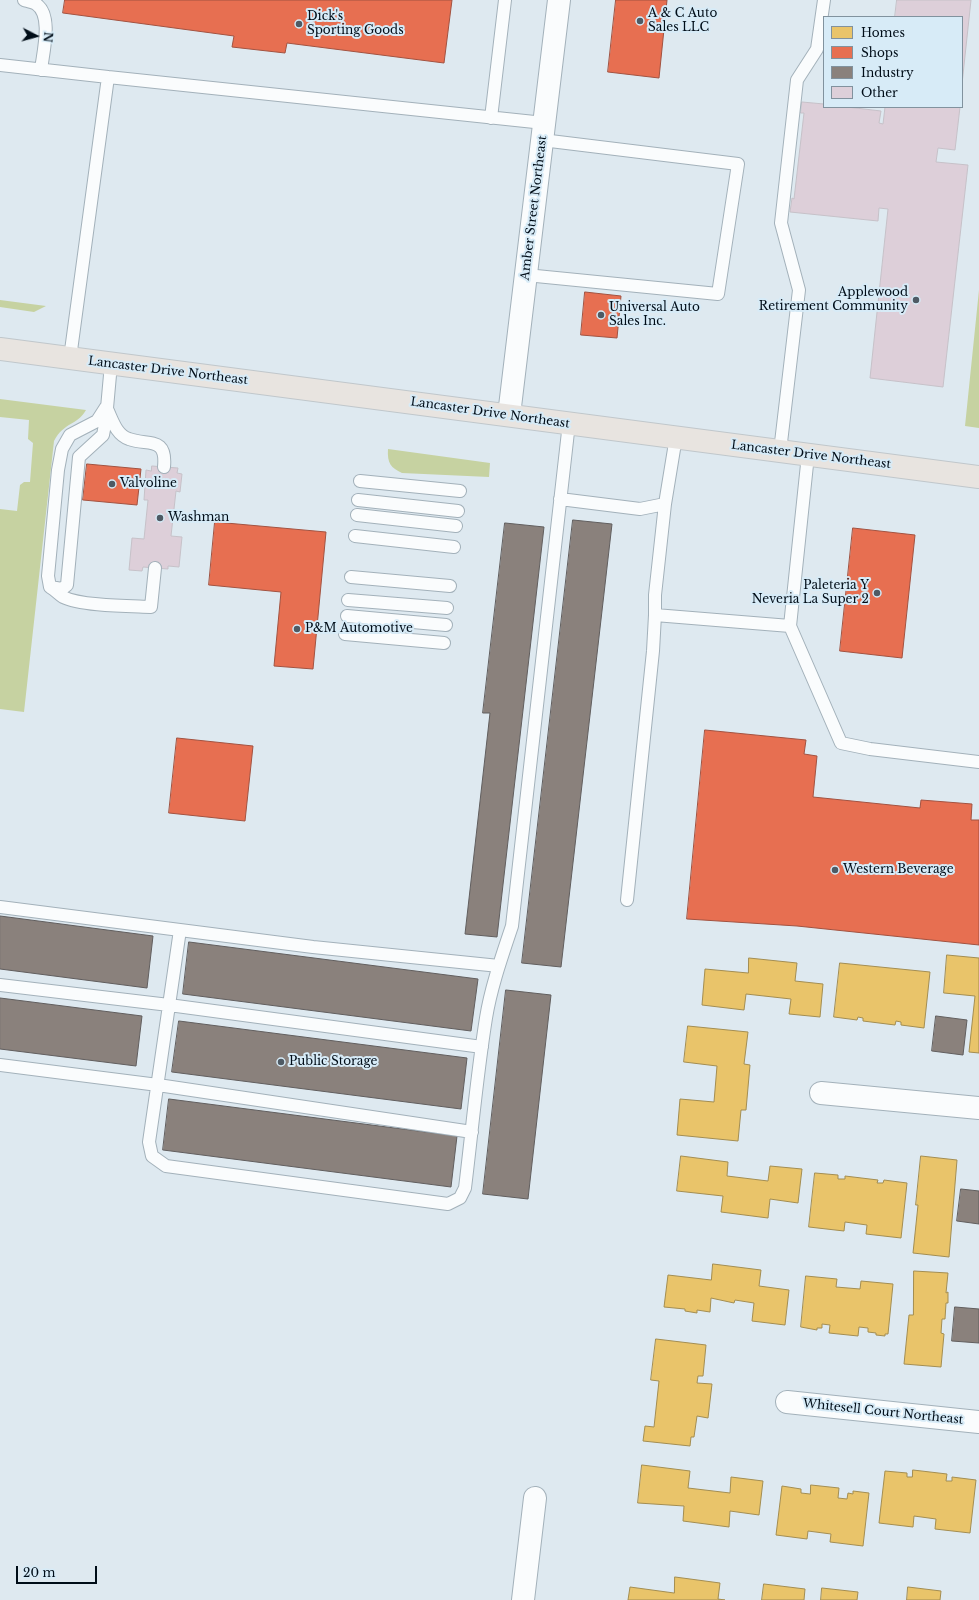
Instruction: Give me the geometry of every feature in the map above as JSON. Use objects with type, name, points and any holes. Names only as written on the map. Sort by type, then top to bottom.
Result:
[{"type":"main road","name":"Lancaster Drive Northeast","points":[[0,349],[979,477]]},
{"type":"street","name":"Amber Street Northeast","points":[[509,415],[559,0]]},
{"type":"street","points":[[821,1093],[979,1108]]},
{"type":"street","name":"Whitesell Court Northeast","points":[[787,1402],[979,1422]]},
{"type":"street","points":[[524,1600],[536,1498]]},
{"type":"lane","points":[[24,0],[36,4],[44,14],[46,29],[41,70]]},
{"type":"lane","points":[[491,118],[505,0]]},
{"type":"lane","points":[[780,451],[799,290],[781,222],[796,80],[817,49],[824,0]]},
{"type":"lane","points":[[0,65],[491,118],[543,132],[738,164],[718,294],[526,275]]},
{"type":"lane","points":[[70,358],[108,77]]},
{"type":"lane","points":[[50,588],[62,589],[66,585],[79,457],[103,435],[111,364]]},
{"type":"lane","points":[[106,408],[116,429],[128,439],[148,441],[162,449],[165,455],[164,467]]},
{"type":"lane","points":[[106,408],[97,421],[70,435],[62,449],[58,470],[48,576],[50,588],[64,597],[82,601],[116,606],[150,607],[155,568]]},
{"type":"lane","points":[[180,930],[149,1142],[152,1156],[166,1166],[448,1204],[460,1198],[464,1188],[486,1017],[499,966],[512,926],[569,423]]},
{"type":"lane","points":[[627,900],[653,651],[655,594],[665,504],[676,438]]},
{"type":"lane","points":[[808,455],[790,626],[841,743],[870,749],[979,762]]},
{"type":"lane","points":[[360,481],[460,492]]},
{"type":"lane","points":[[560,499],[640,509],[665,504]]},
{"type":"lane","points":[[358,500],[458,511]]},
{"type":"lane","points":[[357,515],[456,526]]},
{"type":"lane","points":[[355,536],[454,547]]},
{"type":"lane","points":[[351,577],[450,586]]},
{"type":"lane","points":[[348,600],[447,608]]},
{"type":"lane","points":[[655,615],[790,626]]},
{"type":"lane","points":[[347,616],[446,625]]},
{"type":"lane","points":[[345,634],[444,643]]},
{"type":"lane","points":[[0,907],[313,947],[499,966]]},
{"type":"lane","points":[[0,985],[169,1005],[482,1047]]},
{"type":"lane","points":[[0,1065],[158,1085],[472,1132]]},
{"type":"green space","points":[[979,290],[979,428],[965,426]]},
{"type":"green space","points":[[0,300],[46,306],[34,312],[0,307]]},
{"type":"green space","points":[[0,399],[86,410],[83,415],[62,430],[54,441],[24,712],[0,709],[0,509],[17,511],[20,485],[24,482],[30,482],[33,443],[28,439],[29,420],[0,417]]},
{"type":"green space","points":[[388,449],[490,463],[489,477],[402,473],[390,464]]},
{"type":"building: Homes","points":[[947,955],[979,958],[979,1053],[969,1052],[975,996],[944,993]]},
{"type":"building: Homes","points":[[749,958],[797,963],[795,981],[823,984],[820,1017],[789,1014],[791,999],[746,994],[744,1010],[702,1005],[705,969],[748,973]]},
{"type":"building: Homes","points":[[840,963],[930,972],[924,1028],[901,1025],[901,1022],[896,1021],[895,1025],[863,1021],[863,1018],[858,1017],[857,1020],[834,1017]]},
{"type":"building: Homes","points":[[688,1026],[748,1032],[744,1064],[750,1065],[746,1110],[741,1110],[738,1141],[677,1135],[680,1099],[714,1102],[717,1066],[684,1062]]},
{"type":"building: Homes","points":[[681,1156],[728,1162],[727,1176],[768,1181],[770,1166],[802,1169],[798,1203],[770,1199],[768,1218],[721,1212],[723,1196],[677,1191]]},
{"type":"building: Homes","points":[[921,1156],[957,1160],[949,1257],[913,1253]]},
{"type":"building: Homes","points":[[815,1173],[838,1175],[838,1179],[845,1179],[845,1176],[878,1180],[877,1183],[883,1183],[884,1180],[907,1183],[901,1238],[866,1234],[867,1225],[845,1222],[844,1231],[809,1227]]},
{"type":"building: Homes","points":[[713,1264],[761,1270],[759,1286],[789,1290],[785,1325],[752,1321],[754,1303],[735,1300],[734,1303],[711,1298],[710,1312],[697,1310],[697,1313],[685,1311],[685,1309],[664,1307],[668,1275],[711,1280]]},
{"type":"building: Homes","points":[[914,1271],[948,1273],[946,1293],[948,1292],[948,1303],[946,1303],[945,1319],[942,1319],[941,1333],[944,1334],[941,1367],[904,1364],[909,1315],[913,1315]]},
{"type":"building: Homes","points":[[806,1276],[837,1279],[836,1287],[860,1289],[861,1281],[893,1284],[888,1334],[885,1334],[885,1336],[876,1335],[876,1333],[868,1332],[868,1328],[859,1327],[858,1336],[829,1333],[830,1325],[822,1324],[822,1328],[817,1328],[817,1330],[801,1327]]},
{"type":"building: Homes","points":[[656,1339],[706,1345],[703,1376],[698,1376],[697,1383],[712,1384],[708,1418],[697,1416],[694,1437],[691,1437],[690,1446],[643,1441],[645,1426],[654,1427],[659,1381],[651,1380]]},
{"type":"building: Homes","points":[[642,1465],[690,1471],[688,1488],[730,1493],[731,1477],[763,1481],[759,1515],[730,1511],[729,1527],[683,1521],[684,1506],[638,1503]]},
{"type":"building: Homes","points":[[913,1470],[947,1474],[946,1481],[952,1481],[952,1477],[976,1480],[970,1533],[935,1529],[936,1519],[914,1516],[913,1527],[879,1523],[885,1471],[907,1473],[907,1477],[912,1477]]},
{"type":"building: Homes","points":[[811,1485],[839,1488],[838,1498],[847,1499],[848,1493],[853,1494],[853,1491],[869,1493],[863,1546],[830,1542],[831,1534],[808,1531],[807,1539],[776,1535],[782,1486],[801,1489],[801,1493],[810,1494]]},
{"type":"building: Homes","points":[[675,1577],[720,1583],[718,1599],[725,1600],[628,1600],[630,1587],[674,1593]]},
{"type":"building: Homes","points":[[764,1584],[805,1589],[804,1600],[762,1600]]},
{"type":"building: Homes","points":[[908,1587],[941,1591],[940,1600],[907,1600]]},
{"type":"building: Homes","points":[[822,1588],[858,1592],[857,1600],[821,1600]]},
{"type":"building: Shops","name":"Dick's Sporting Goods","points":[[65,0],[452,0],[444,63],[287,43],[285,53],[232,47],[234,36],[63,13]]},
{"type":"building: Shops","points":[[616,0],[667,0],[659,78],[608,72]]},
{"type":"building: Shops","name":"Universal Auto Sales Inc.","points":[[585,292],[621,296],[617,338],[581,335]]},
{"type":"building: Shops","name":"Valvoline","points":[[87,464],[141,469],[137,505],[83,500]]},
{"type":"building: Shops","name":"P&M Automotive","points":[[215,522],[326,532],[313,669],[274,666],[281,592],[209,585]]},
{"type":"building: Shops","name":"Paleteria Y Neveria La Super 2","points":[[853,528],[915,535],[902,658],[840,651]]},
{"type":"building: Shops","name":"Western Beverage","points":[[705,730],[806,740],[804,754],[817,756],[813,797],[920,808],[921,800],[972,804],[971,820],[979,820],[979,945],[797,926],[687,919]]},
{"type":"building: Shops","points":[[177,738],[253,746],[245,821],[169,813]]},
{"type":"building: Industry","points":[[573,520],[612,524],[561,967],[522,963]]},
{"type":"building: Industry","points":[[505,523],[544,527],[497,937],[465,934],[490,713],[483,713]]},
{"type":"building: Industry","points":[[0,916],[153,936],[147,988],[0,969]]},
{"type":"building: Industry","points":[[189,942],[478,979],[471,1031],[183,994]]},
{"type":"building: Industry","points":[[506,990],[551,995],[528,1199],[483,1194]]},
{"type":"building: Industry","points":[[0,998],[142,1016],[136,1066],[0,1049]]},
{"type":"building: Industry","points":[[936,1016],[967,1020],[963,1055],[932,1051]]},
{"type":"building: Industry","points":[[179,1021],[467,1058],[461,1109],[172,1072]]},
{"type":"building: Industry","points":[[169,1099],[457,1136],[451,1187],[163,1150]]},
{"type":"building: Industry","points":[[961,1189],[979,1191],[979,1224],[957,1221]]},
{"type":"building: Industry","points":[[955,1307],[979,1309],[979,1343],[952,1341]]},
{"type":"building: Other","points":[[897,0],[971,0],[963,75],[963,16],[895,16]]},
{"type":"building: Other","name":"Applewood Retirement Community","points":[[802,102],[823,104],[823,108],[856,108],[881,111],[879,123],[883,124],[885,108],[960,108],[955,150],[938,148],[936,162],[968,165],[943,387],[870,378],[888,209],[879,208],[878,221],[790,212],[792,198],[794,199],[804,113],[801,113]]},
{"type":"building: Other","name":"Washman","points":[[152,466],[178,468],[177,473],[182,474],[180,492],[176,491],[171,536],[182,537],[179,567],[168,566],[168,569],[143,567],[142,571],[129,570],[132,538],[144,539],[148,500],[144,500],[146,470],[151,471]]},
{"type":"place","name":"A & C Auto Sales LLC","points":[[640,21]]},
{"type":"place","name":"Dick's Sporting Goods","points":[[299,24]]},
{"type":"place","name":"Applewood Retirement Community","points":[[916,300]]},
{"type":"place","name":"Universal Auto Sales Inc.","points":[[601,315]]},
{"type":"place","name":"Valvoline","points":[[112,484]]},
{"type":"place","name":"Washman","points":[[160,518]]},
{"type":"place","name":"Paleteria Y Neveria La Super 2","points":[[877,593]]},
{"type":"place","name":"P&M Automotive","points":[[297,629]]},
{"type":"place","name":"Western Beverage","points":[[835,870]]},
{"type":"place","name":"Public Storage","points":[[281,1062]]}]
